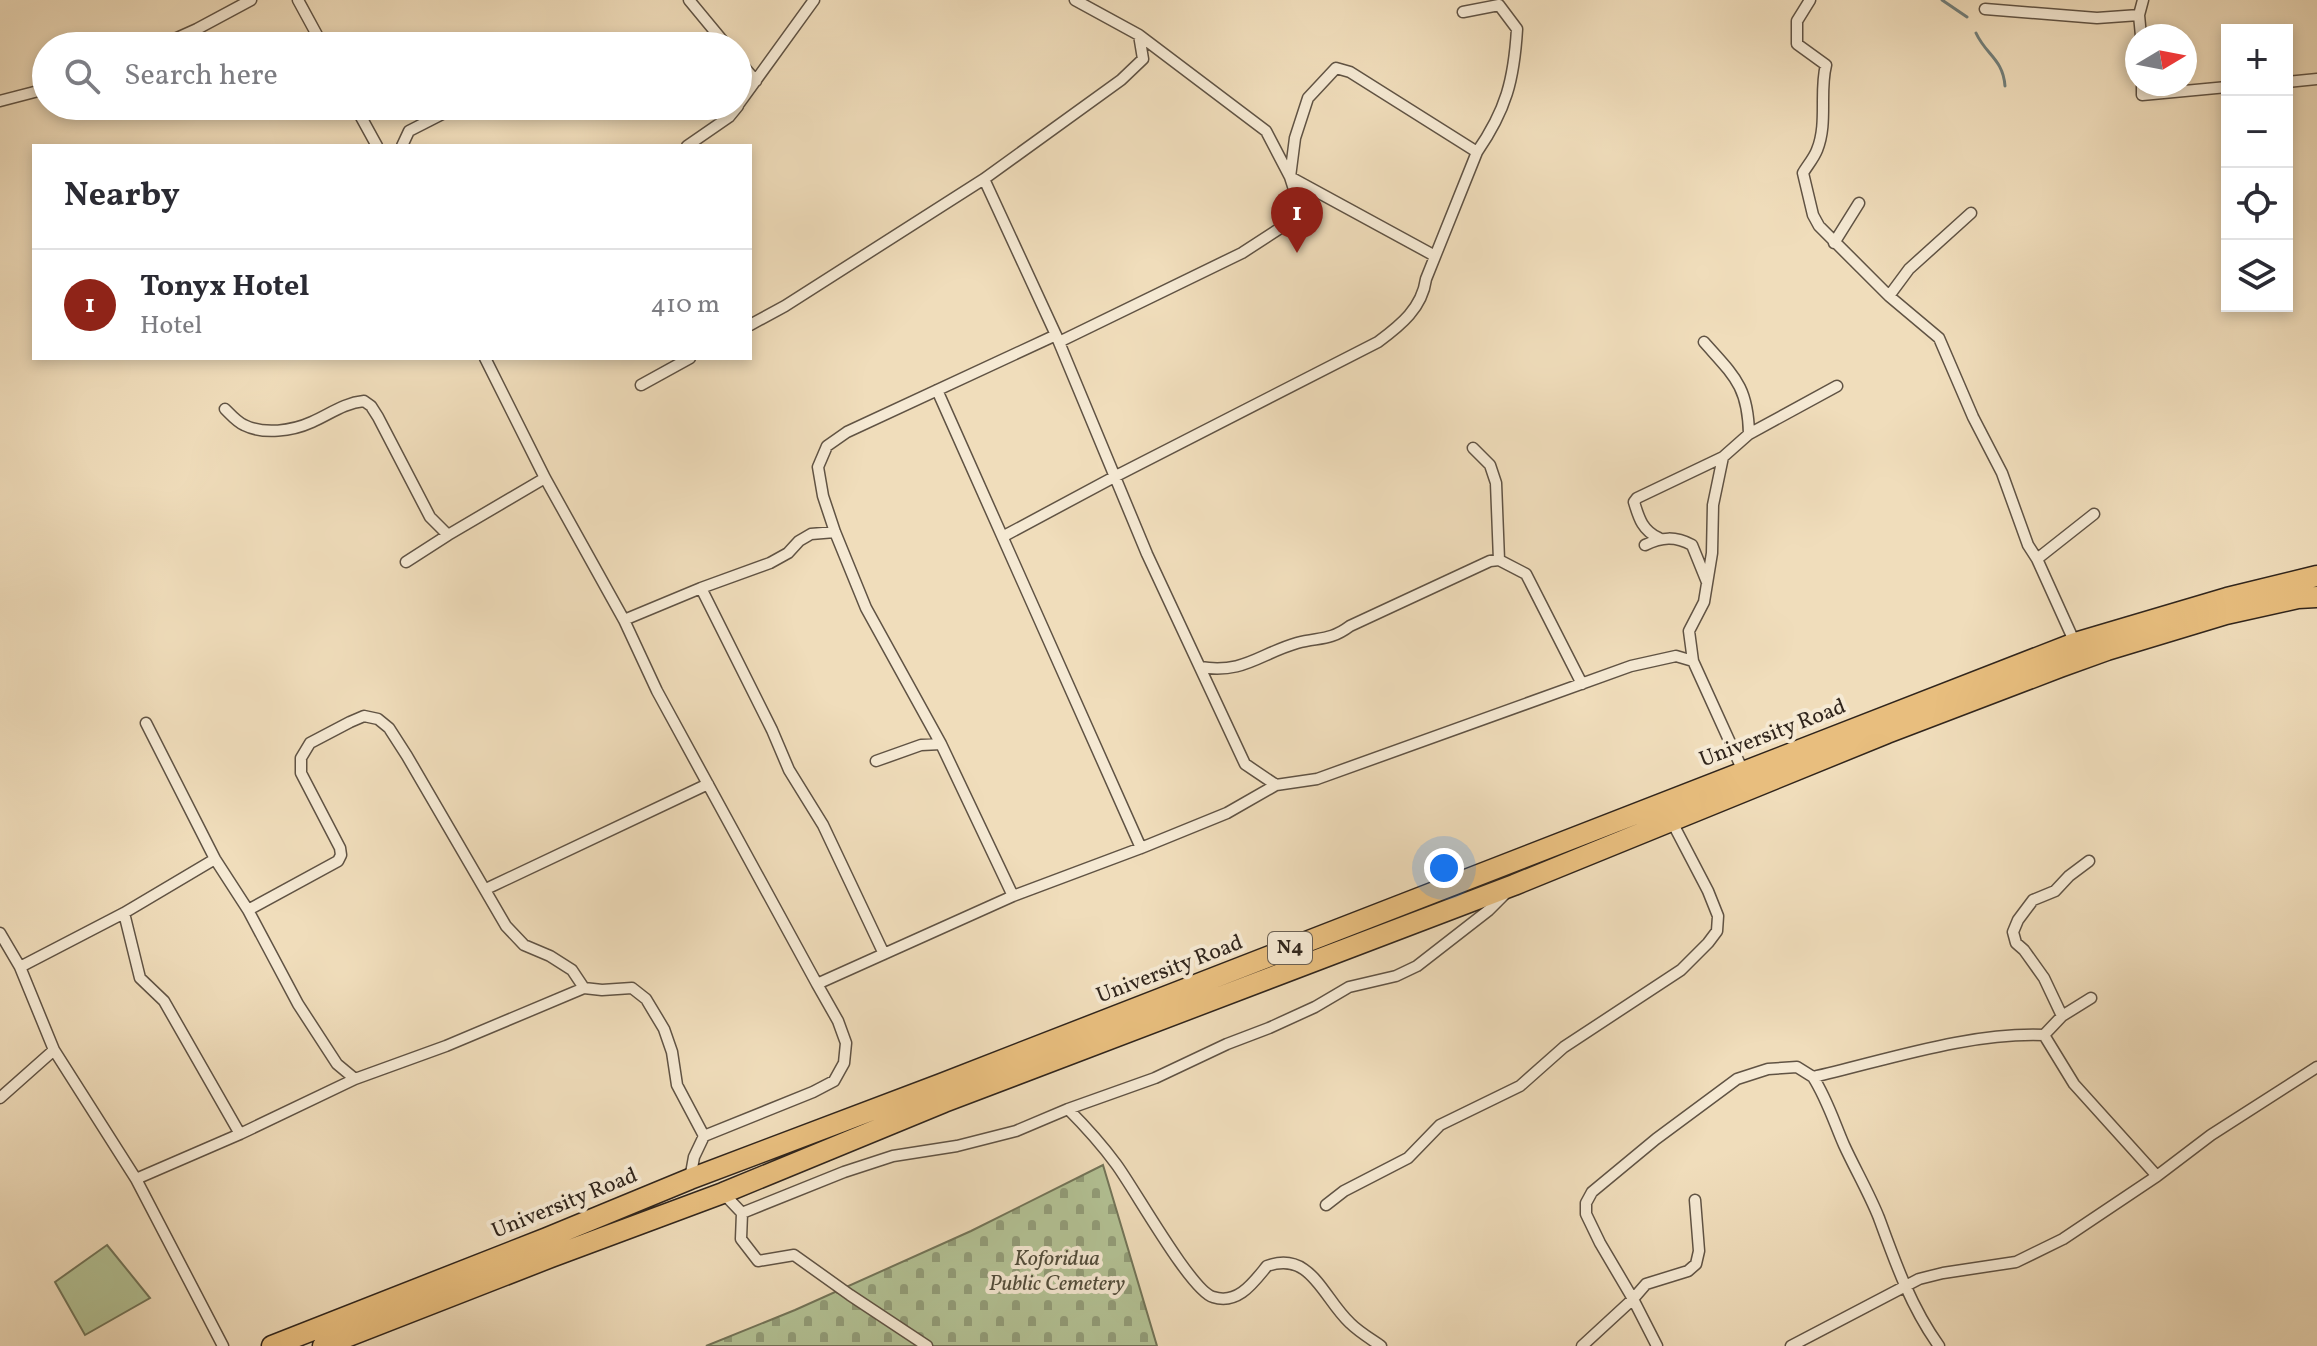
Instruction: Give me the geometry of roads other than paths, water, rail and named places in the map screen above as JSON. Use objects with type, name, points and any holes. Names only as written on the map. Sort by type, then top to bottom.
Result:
[{"type":"highway","name":"University Road","points":[[272,1346],[690,1179],[2075,643],[2227,598],[2317,576]]},
{"type":"highway","name":"University Road","points":[[323,1346],[723,1193],[944,1102],[1514,885],[1887,733],[2107,650],[2226,614],[2298,598],[2317,597]]},
{"type":"street","points":[[190,32],[251,0]]},
{"type":"street","points":[[298,0],[315,32]]},
{"type":"street","points":[[689,0],[715,32]]},
{"type":"street","points":[[752,87],[814,0]]},
{"type":"street","points":[[1013,896],[941,744],[866,608],[835,532],[823,496],[818,467],[827,446],[847,432],[1242,253],[1285,225],[1299,205],[1290,177],[1266,131],[1139,35],[1075,0]]},
{"type":"street","points":[[1810,0],[1797,21],[1797,44],[1826,65],[1822,80],[1823,114],[1818,149],[1803,173],[1813,215],[1834,243],[1889,296],[1939,338],[1973,417],[2002,473],[2018,521],[2075,643]]},
{"type":"street","points":[[2140,24],[2143,0]]},
{"type":"street","points":[[1004,536],[1378,342],[1394,331],[1414,310],[1424,295],[1426,279],[1477,152],[1493,128],[1510,87],[1517,29],[1499,5],[1463,12]]},
{"type":"street","points":[[1985,9],[2097,18],[2139,15]]},
{"type":"street","points":[[752,324],[984,179],[1121,80],[1143,59],[1139,35]]},
{"type":"street","points":[[1290,177],[1295,138],[1308,98],[1336,68],[1350,72],[1477,152]]},
{"type":"street","points":[[752,76],[756,81]]},
{"type":"street","points":[[2293,81],[2317,79]]},
{"type":"street","points":[[2197,90],[2221,88]]},
{"type":"street","points":[[0,101],[32,93]]},
{"type":"street","points":[[363,120],[376,144]]},
{"type":"street","points":[[403,144],[409,131],[431,120]]},
{"type":"street","points":[[690,144],[725,120]]},
{"type":"street","points":[[1290,177],[1435,256]]},
{"type":"street","points":[[984,179],[1058,338],[1147,554],[1245,764],[1276,785]]},
{"type":"street","points":[[1834,243],[1859,203]]},
{"type":"street","points":[[1889,296],[1909,269],[1971,213]]},
{"type":"street","points":[[1704,342],[1740,386],[1746,399],[1749,434]]},
{"type":"street","points":[[486,360],[545,478],[624,620],[657,691],[838,1021],[846,1043],[844,1063],[834,1081],[704,1136],[694,1157],[690,1179]]},
{"type":"street","points":[[641,385],[686,360]]},
{"type":"street","points":[[1712,553],[1682,539],[1659,538],[1650,534],[1640,521],[1634,502],[1723,457],[1749,434],[1837,386]]},
{"type":"street","points":[[937,390],[1141,848]]},
{"type":"street","points":[[225,409],[242,424],[258,430],[283,430],[364,401],[378,417],[430,517],[448,535]]},
{"type":"street","points":[[1473,448],[1490,465],[1496,483],[1499,560]]},
{"type":"street","points":[[1723,457],[1713,505],[1712,553],[1704,602],[1689,631],[1693,661],[1743,771]]},
{"type":"street","points":[[406,562],[545,478]]},
{"type":"street","points":[[2037,559],[2094,514]]},
{"type":"street","points":[[624,620],[770,563],[811,534],[835,532]]},
{"type":"street","points":[[1645,545],[1659,538]]},
{"type":"street","points":[[1692,545],[1707,584]]},
{"type":"street","points":[[1200,667],[1223,670],[1242,666],[1296,643],[1337,636],[1364,619],[1490,561],[1499,560],[1526,574],[1582,684]]},
{"type":"street","points":[[701,588],[789,770],[823,825],[884,954]]},
{"type":"street","points":[[817,984],[1013,896],[1227,813],[1276,785],[1317,779],[1631,666],[1676,656],[1693,661]]},
{"type":"street","points":[[248,910],[338,861],[340,848],[301,773],[301,758],[310,743],[364,716],[378,719],[389,728],[506,926],[524,945],[572,970],[584,988]]},
{"type":"street","points":[[146,723],[215,859],[248,910],[298,1004],[337,1064],[355,1079]]},
{"type":"street","points":[[876,761],[921,745],[941,744]]},
{"type":"street","points":[[486,889],[708,784]]},
{"type":"street","points":[[1326,1205],[1344,1191],[1408,1158],[1440,1125],[1520,1086],[1564,1047],[1681,970],[1708,943],[1717,931],[1718,916],[1672,822]]},
{"type":"street","points":[[20,967],[124,913],[215,859]]},
{"type":"street","points":[[2062,1016],[2044,978],[2016,943],[2013,932],[2033,900],[2055,891],[2089,861]]},
{"type":"street","points":[[742,1213],[893,1156],[957,1146],[1016,1131],[1155,1078],[1315,1007],[1349,987],[1396,976],[1417,966],[1489,910],[1514,885]]},
{"type":"street","points":[[124,913],[140,978],[164,1001],[240,1134]]},
{"type":"street","points":[[0,933],[20,967],[54,1050],[136,1179],[223,1346]]},
{"type":"street","points":[[136,1179],[355,1079],[446,1046],[584,988],[632,988],[646,999],[664,1029],[672,1052],[677,1085],[704,1136]]},
{"type":"street","points":[[1813,1077],[1972,1040],[2016,1034],[2044,1035],[2062,1016],[2091,998]]},
{"type":"street","points":[[2044,1035],[2074,1084],[2157,1176]]},
{"type":"street","points":[[0,1098],[54,1050]]},
{"type":"street","points":[[1657,1346],[1600,1243],[1586,1214],[1586,1203],[1592,1192],[1656,1139],[1737,1079],[1768,1069],[1797,1067],[1813,1077],[1825,1095],[1852,1164],[1878,1215],[1892,1257],[1922,1323],[1939,1346]]},
{"type":"street","points":[[1791,1346],[1919,1279],[2016,1262],[2063,1239],[2157,1176],[2211,1135],[2317,1067]]},
{"type":"street","points":[[1068,1109],[1117,1165],[1171,1248],[1206,1294],[1214,1298],[1238,1295],[1246,1291],[1267,1266],[1291,1262],[1304,1269],[1349,1323],[1381,1346]]},
{"type":"street","points":[[723,1193],[742,1213],[741,1239],[758,1261],[794,1255],[927,1346]]},
{"type":"street","points":[[1582,1346],[1646,1284],[1688,1271],[1696,1264],[1699,1251],[1695,1200]]},
{"type":"waterway","points":[[1942,0],[1967,17]]},
{"type":"waterway","points":[[1976,33],[1998,63],[2005,86]]},
{"type":"place","name":"Tonyx Hotel","points":[[1297,253]]},
{"type":"park label","name":"Koforidua Public Cemetery","points":[[1057,1272]]}]
